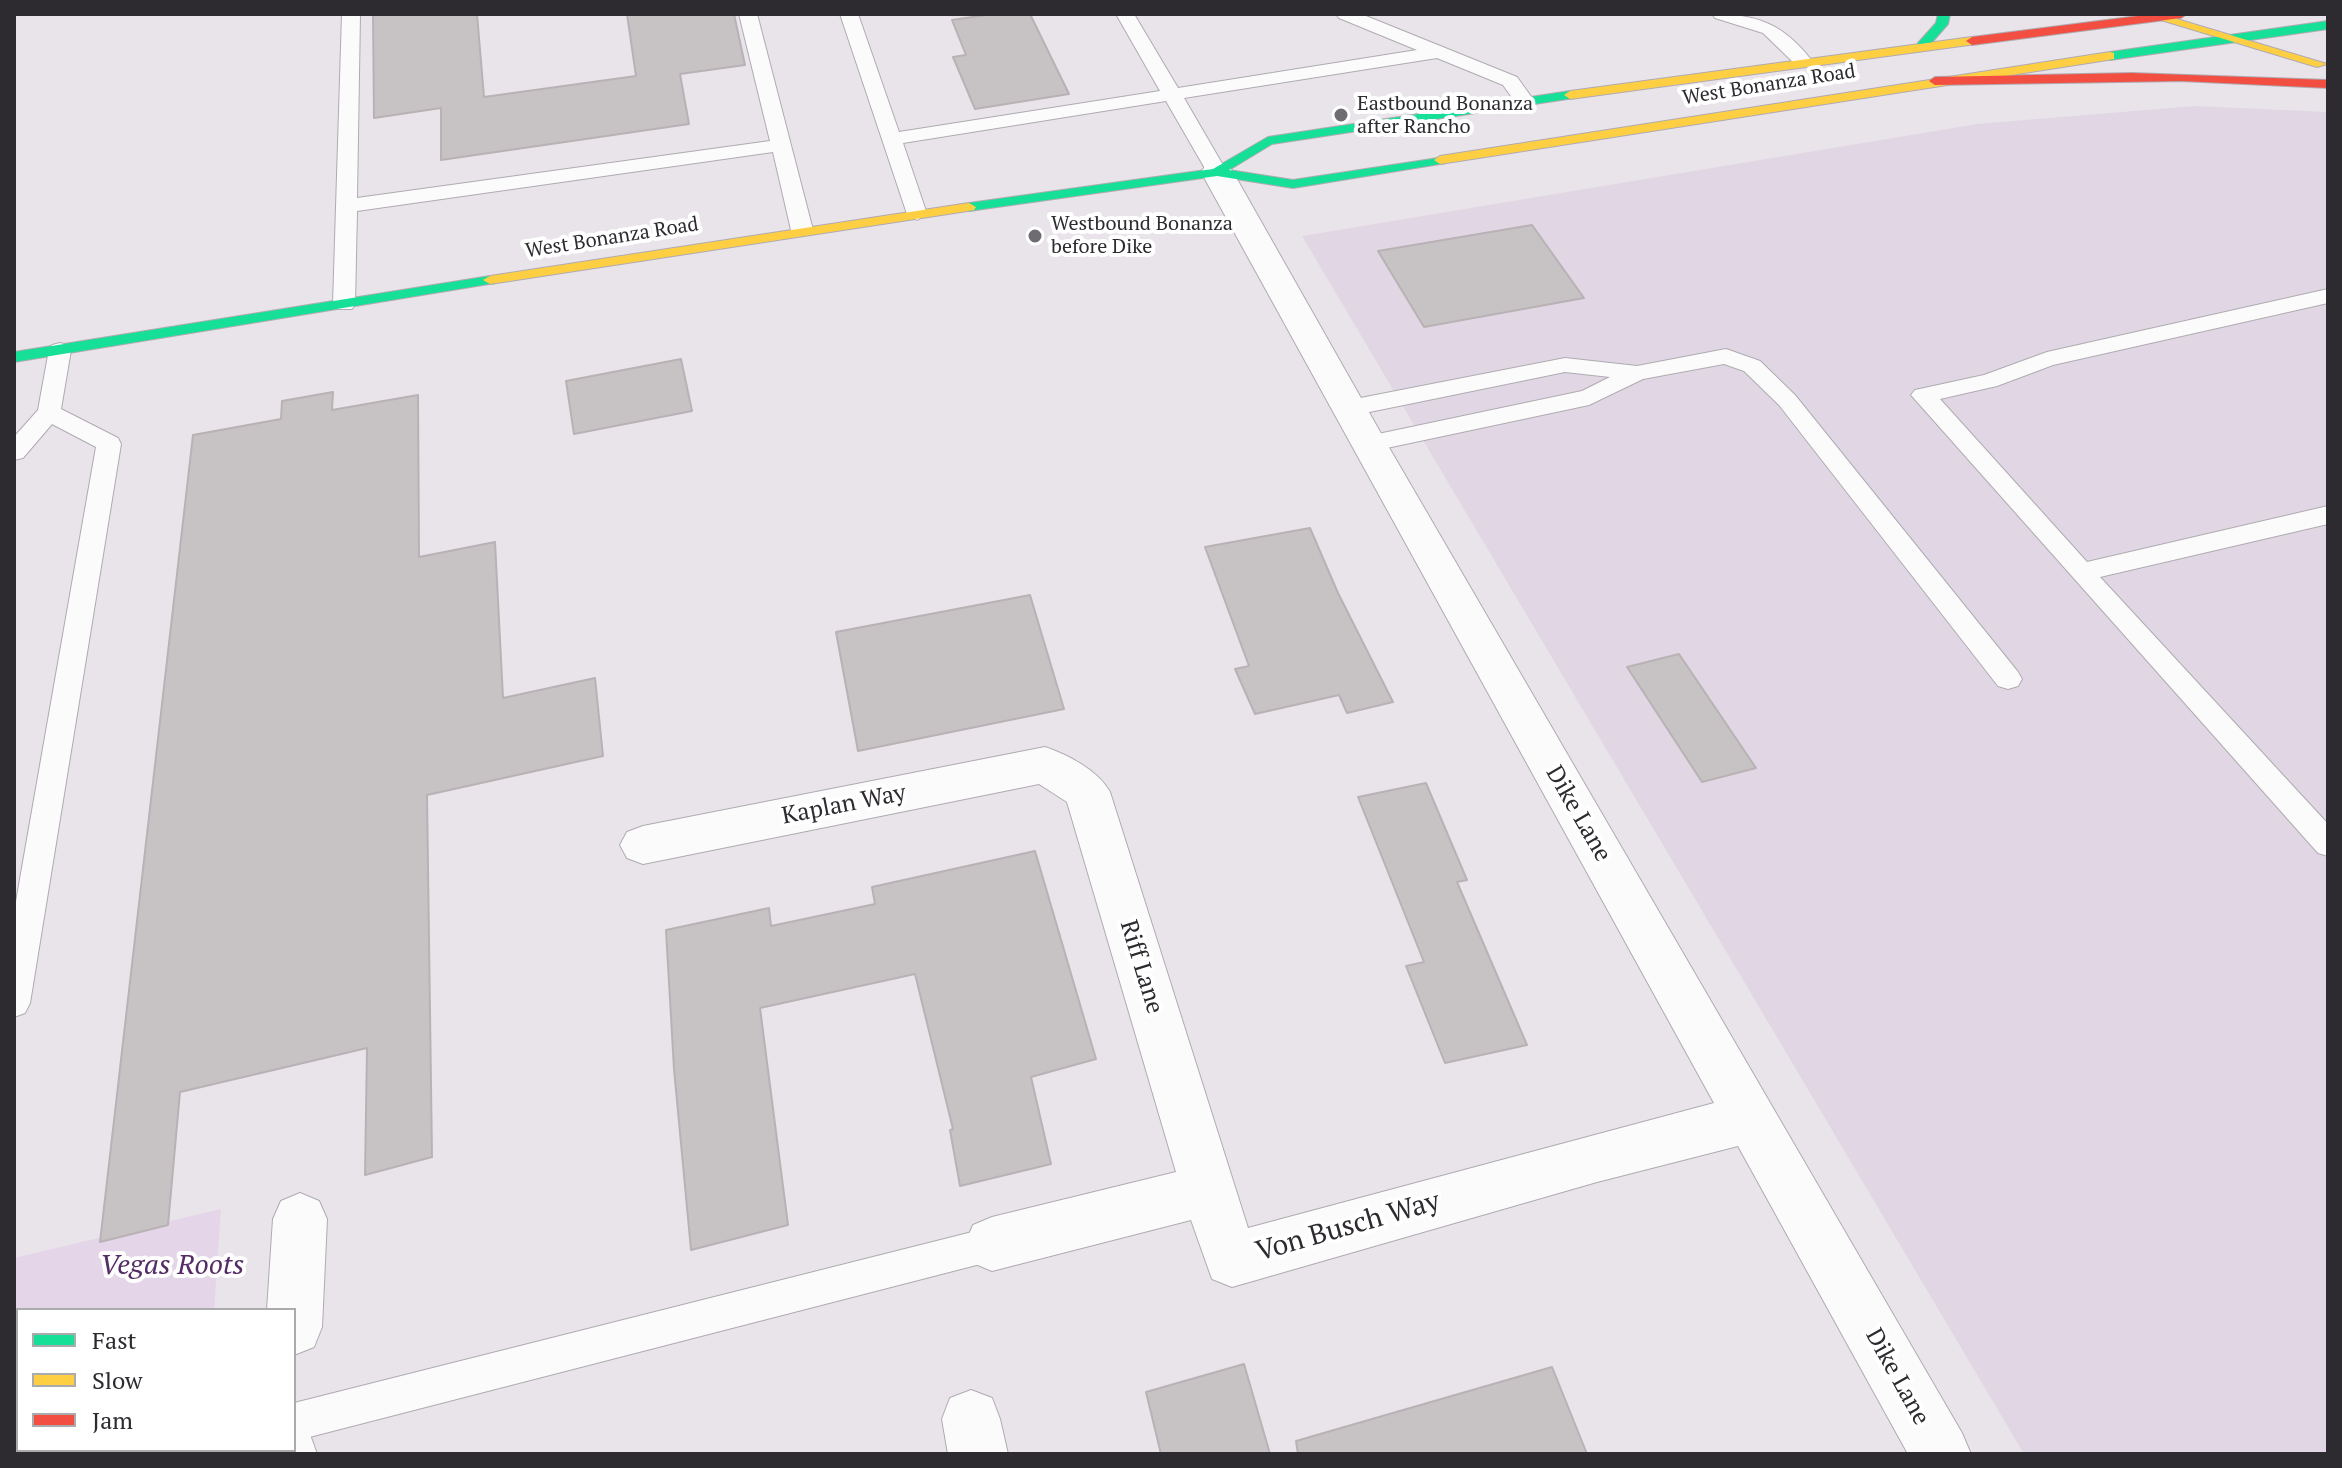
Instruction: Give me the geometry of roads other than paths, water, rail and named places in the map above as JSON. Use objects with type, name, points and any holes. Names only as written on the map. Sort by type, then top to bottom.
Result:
[{"type":"main road","points":[[1922,46],[1942,24],[1944,14]]},
{"type":"main road","name":"West Bonanza Road","points":[[1217,172],[1268,141],[1803,61],[2152,15],[2181,14]]},
{"type":"main road","points":[[2152,15],[2328,66]]},
{"type":"main road","name":"West Bonanza Road","points":[[14,357],[802,230],[1217,172],[1293,184],[1935,81],[2328,25]]},
{"type":"main road","points":[[1935,81],[2121,76],[2257,78],[2328,84]]},
{"type":"main road","points":[[1525,102],[1555,141]]},
{"type":"street","name":"Dike Lane","points":[[1217,172],[1941,1454]]},
{"type":"street","name":"Kaplan Way","points":[[643,845],[1045,765]]},
{"type":"street","name":"Riff Lane","points":[[1045,765],[1087,792],[1208,1190]]},
{"type":"street","name":"Von Busch Way","points":[[1208,1190],[1232,1260],[1597,1157],[1751,1118]]},
{"type":"street","points":[[992,1244],[1208,1190]]},
{"type":"street","points":[[295,1308],[300,1219]]},
{"type":"lane","points":[[344,304],[351,14]]},
{"type":"lane","points":[[748,14],[802,230]]},
{"type":"lane","points":[[849,14],[917,214]]},
{"type":"lane","points":[[1125,14],[1217,172]]},
{"type":"lane","points":[[1345,14],[1510,81],[1525,102]]},
{"type":"lane","points":[[1377,27],[1393,14]]},
{"type":"lane","points":[[1721,14],[1770,29],[1803,61]]},
{"type":"lane","points":[[1770,29],[1789,14]]},
{"type":"lane","points":[[892,139],[1440,52]]},
{"type":"lane","points":[[346,206],[781,145]]},
{"type":"lane","points":[[2328,296],[2047,359],[1989,381],[1923,395],[2328,844]]},
{"type":"lane","points":[[14,452],[49,412],[60,350]]},
{"type":"lane","points":[[1359,426],[1513,413],[1589,397],[1637,373],[1726,356],[1752,366],[1787,400],[2008,679]]},
{"type":"lane","points":[[1359,426],[1491,379],[1565,365],[1637,373]]},
{"type":"lane","points":[[1491,379],[1513,413]]},
{"type":"lane","points":[[14,1003],[109,444],[49,412]]},
{"type":"lane","points":[[2081,572],[2328,515]]},
{"type":"lane","points":[[296,1421],[992,1244]]},
{"type":"place","name":"Eastbound Bonanza after Rancho","points":[[1341,115]]},
{"type":"place","name":"Westbound Bonanza before Dike","points":[[1035,236]]},
{"type":"park label","name":"Vegas Roots","points":[[172,1266]]}]
